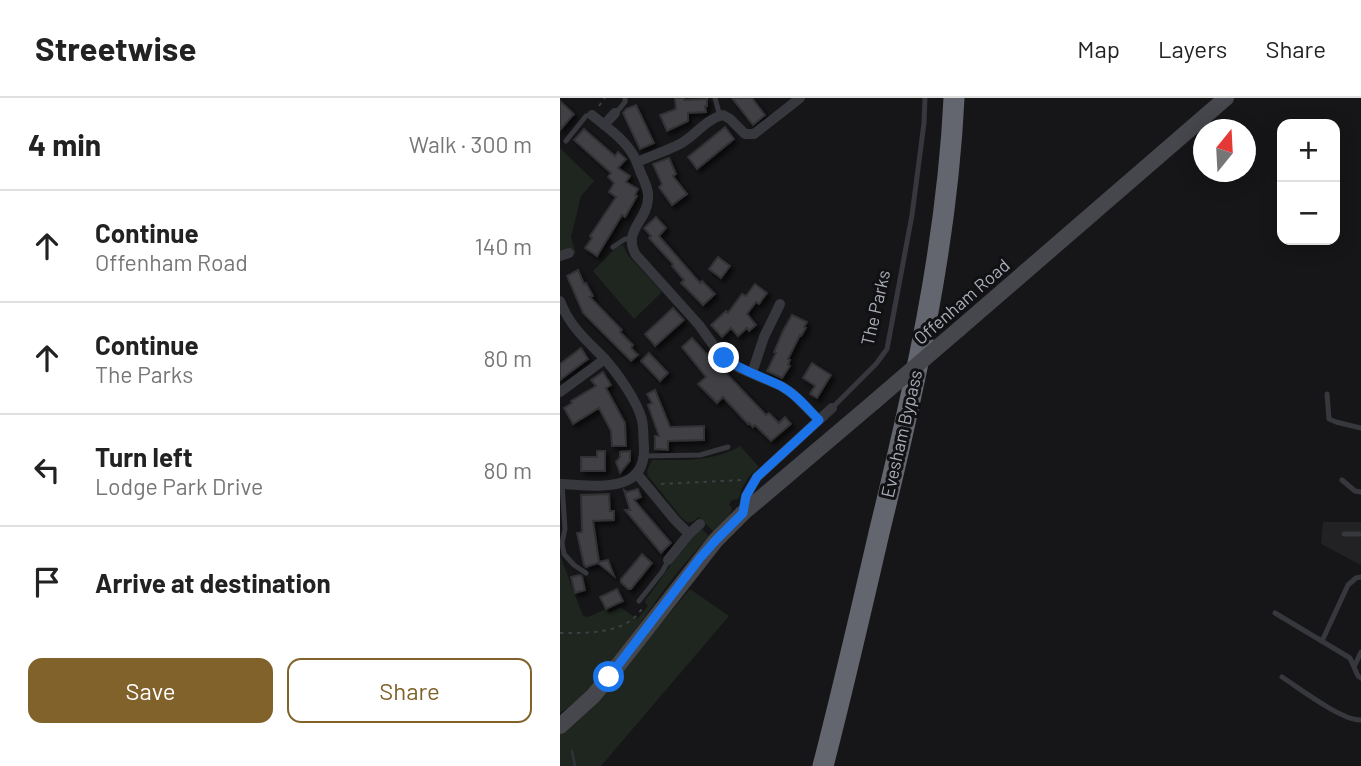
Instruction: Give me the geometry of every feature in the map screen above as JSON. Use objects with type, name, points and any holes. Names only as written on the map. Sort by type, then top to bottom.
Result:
[{"type":"highway","name":"Evesham Bypass","points":[[823,766],[906,421],[929,308],[947,191],[954,98]]},
{"type":"main road","name":"Offenham Road","points":[[560,726],[593,696],[609,677],[738,508],[874,402],[1226,98]]},
{"type":"street","points":[[637,162],[681,143],[715,117],[723,115],[745,134],[754,134],[800,98]]},
{"type":"street","points":[[604,125],[615,113]]},
{"type":"street","points":[[592,115],[632,151],[647,187],[649,198],[646,208],[631,239],[636,255],[699,325],[724,358],[739,368],[781,386],[819,420]]},
{"type":"street","points":[[560,300],[565,315],[574,328],[605,359],[624,384],[641,418],[644,456],[637,474],[624,482],[561,484]]},
{"type":"street","points":[[752,373],[780,304]]},
{"type":"street","points":[[560,392],[605,359]]},
{"type":"street","name":"The Parks","points":[[738,508],[755,480],[832,408]]},
{"type":"street","points":[[637,474],[689,534]]},
{"type":"street","points":[[668,559],[700,524]]},
{"type":"lane","points":[[615,113],[625,102],[625,98]]},
{"type":"lane","points":[[715,98],[720,116]]},
{"type":"lane","name":"The Parks","points":[[832,408],[876,364],[887,349],[912,215],[925,98]]},
{"type":"lane","points":[[566,141],[586,117],[592,115]]},
{"type":"lane","points":[[613,247],[625,239],[631,239]]},
{"type":"lane","points":[[1327,394],[1329,419],[1361,428]]},
{"type":"lane","points":[[644,456],[700,455],[728,447]]},
{"type":"lane","points":[[1342,480],[1355,491],[1361,492]]},
{"type":"lane","points":[[561,484],[564,554],[586,573]]},
{"type":"lane","points":[[1344,534],[1361,534]]},
{"type":"lane","points":[[639,601],[662,572],[668,559]]},
{"type":"lane","points":[[1322,641],[1348,585],[1361,577]]},
{"type":"lane","points":[[1275,612],[1350,658],[1361,678]]},
{"type":"lane","points":[[1354,667],[1361,652]]},
{"type":"lane","points":[[1282,677],[1317,701],[1351,719],[1361,720]]},
{"type":"path","points":[[646,485],[755,480]]},
{"type":"path","points":[[561,633],[600,631],[624,624],[645,606],[639,601]]},
{"type":"shaded area","points":[[560,148],[594,181],[581,196],[571,237],[576,254],[569,249],[560,251]]},
{"type":"shaded area","points":[[623,245],[628,255],[662,292],[634,319],[593,271],[617,247]]},
{"type":"shaded area","points":[[740,446],[759,467],[748,478],[738,499],[729,504],[732,509],[730,514],[714,532],[699,517],[692,522],[682,518],[648,476],[647,471],[652,460],[709,457]]},
{"type":"shaded area","points":[[1323,522],[1361,522],[1361,565],[1321,544]]},
{"type":"shaded area","points":[[702,529],[709,536],[672,579],[604,672],[575,702],[560,713],[560,555],[583,616],[588,617],[606,609],[609,613],[620,607],[637,619],[648,606],[646,599],[679,554]]},
{"type":"shaded area","points":[[690,589],[729,616],[601,766],[560,766],[560,733],[617,676]]},
{"type":"building","points":[[675,98],[707,99],[706,112],[688,113],[688,121],[667,131],[660,115],[676,109]]},
{"type":"building","points":[[732,98],[752,98],[765,115],[753,125]]},
{"type":"building","points":[[560,101],[574,114],[560,130]]},
{"type":"building","points":[[636,105],[654,143],[640,149],[623,113]]},
{"type":"building","points":[[725,127],[734,139],[697,169],[688,157]]},
{"type":"building","points":[[584,129],[615,156],[618,152],[626,159],[618,168],[630,176],[626,182],[638,189],[625,217],[622,215],[597,256],[585,248],[616,197],[609,192],[614,183],[608,177],[611,173],[574,140]]},
{"type":"building","points":[[669,158],[676,174],[673,176],[687,194],[672,205],[659,187],[662,184],[653,164]]},
{"type":"building","points":[[656,217],[666,228],[659,236],[700,283],[702,281],[715,294],[703,305],[681,283],[684,280],[673,264],[649,238],[651,236],[644,228]]},
{"type":"building","points":[[718,257],[730,266],[721,278],[709,269]]},
{"type":"building","points":[[578,270],[593,296],[590,297],[633,345],[631,348],[638,355],[631,361],[583,313],[567,276]]},
{"type":"building","points":[[755,284],[767,293],[747,314],[756,325],[749,331],[747,328],[738,336],[731,328],[722,337],[711,325],[726,311],[728,313],[742,294],[746,296]]},
{"type":"building","points":[[673,308],[684,320],[655,346],[645,334]]},
{"type":"building","points":[[792,315],[807,322],[788,359],[790,366],[782,378],[767,371]]},
{"type":"building","points":[[692,338],[766,415],[769,413],[779,423],[785,417],[791,424],[771,441],[755,425],[753,427],[748,424],[723,397],[717,403],[698,384],[706,377],[682,347]]},
{"type":"building","points":[[581,348],[588,359],[560,380],[560,364]]},
{"type":"building","points":[[649,353],[668,373],[660,381],[641,361]]},
{"type":"building","points":[[812,363],[831,375],[817,398],[810,394],[815,386],[803,378]]},
{"type":"building","points":[[603,372],[611,385],[606,388],[625,423],[626,446],[612,446],[611,431],[599,408],[573,424],[564,408],[596,386],[591,380]]},
{"type":"building","points":[[655,390],[670,427],[704,426],[704,440],[668,441],[668,450],[655,449],[655,436],[659,436],[648,405],[652,403],[647,394]]},
{"type":"building","points":[[597,451],[605,451],[605,471],[581,471],[581,457],[597,457]]},
{"type":"building","points":[[630,451],[630,461],[620,473],[616,462],[620,452]]},
{"type":"building","points":[[638,489],[641,497],[634,500],[671,543],[661,553],[625,510],[630,510],[624,490],[627,492]]},
{"type":"building","points":[[609,494],[610,511],[614,511],[614,520],[593,521],[599,562],[608,560],[614,576],[598,563],[586,567],[584,565],[577,533],[582,532],[581,495]]},
{"type":"building","points":[[642,554],[652,563],[631,589],[628,589],[621,579]]},
{"type":"building","points":[[582,576],[585,590],[575,593],[571,577]]},
{"type":"building","points":[[617,589],[623,601],[606,609],[600,597]]},
{"type":"waterway","points":[[572,751],[575,766]]},
{"type":"route","points":[[609,677],[700,558],[743,513],[746,496],[757,477],[819,420],[781,386],[739,368],[724,358]]}]
